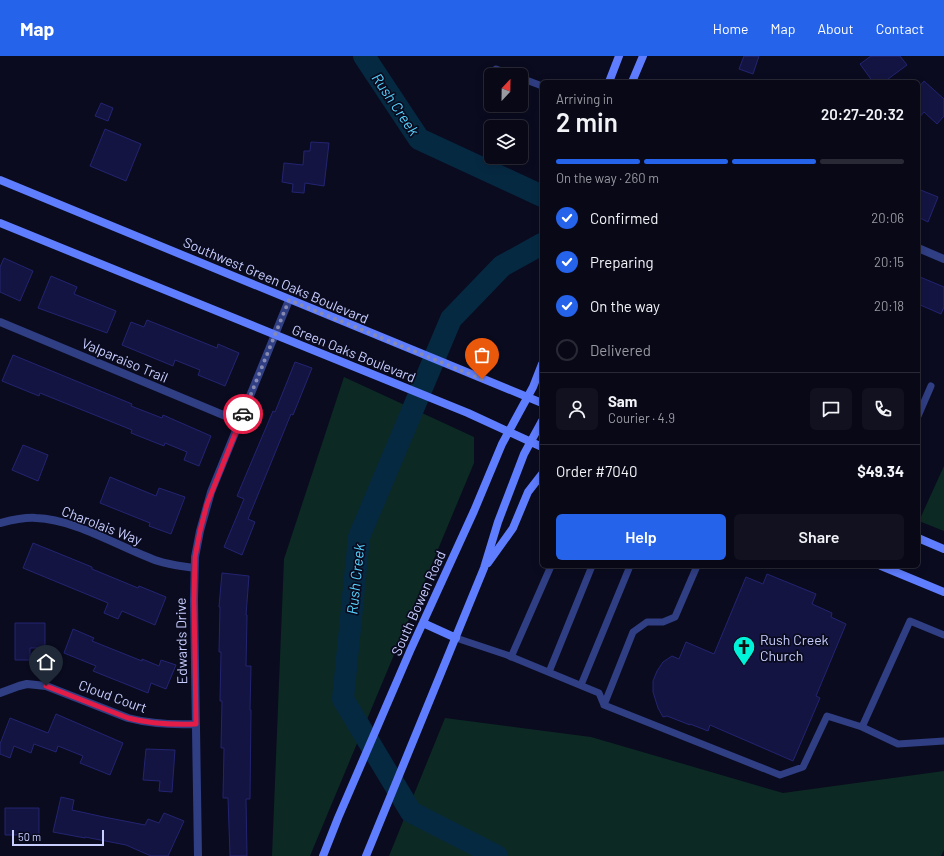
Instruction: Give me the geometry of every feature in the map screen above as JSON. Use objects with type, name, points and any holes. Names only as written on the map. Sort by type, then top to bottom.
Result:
[{"type":"main road","points":[[609,80],[619,56]]},
{"type":"main road","points":[[633,80],[643,56]]},
{"type":"main road","name":"Southwest Green Oaks Boulevard","points":[[0,180],[540,403]]},
{"type":"main road","name":"Green Oaks Boulevard","points":[[0,223],[275,336],[468,413],[540,446]]},
{"type":"main road","name":"South Bowen Road","points":[[323,856],[410,651],[474,511],[502,444],[533,387],[540,369]]},
{"type":"main road","points":[[366,856],[484,568],[498,522],[524,454],[540,425]]},
{"type":"main road","points":[[484,568],[513,528],[528,492],[540,477]]},
{"type":"main road","points":[[920,539],[944,549]]},
{"type":"main road","points":[[886,568],[944,592]]},
{"type":"main road","points":[[423,624],[456,638]]},
{"type":"street","points":[[920,249],[944,259]]},
{"type":"street","name":"Edwards Drive","points":[[198,856],[194,568],[200,531],[207,504],[289,300]]},
{"type":"street","name":"Valparaiso Trail","points":[[0,322],[240,422]]},
{"type":"street","name":"Charolais Way","points":[[0,523],[24,518],[49,519],[78,528],[158,561],[194,568]]},
{"type":"street","name":"Cloud Court","points":[[0,693],[27,684],[46,686],[128,718],[167,725],[196,724]]},
{"type":"lane","points":[[528,81],[540,85]]},
{"type":"lane","points":[[920,411],[931,386]]},
{"type":"lane","points":[[511,657],[550,568]]},
{"type":"lane","points":[[549,672],[591,568]]},
{"type":"lane","points":[[581,685],[629,568]]},
{"type":"lane","points":[[604,705],[633,632],[647,622],[664,622],[675,617],[696,568]]},
{"type":"lane","points":[[862,727],[910,621],[944,635]]},
{"type":"lane","points":[[456,638],[511,657],[581,685],[599,693],[604,705],[780,775],[803,767],[827,716],[862,727],[898,744],[944,741]]},
{"type":"green space","points":[[344,377],[474,437],[474,463],[310,856],[272,856],[284,559]]},
{"type":"green space","points":[[944,466],[944,531],[920,521]]},
{"type":"green space","points":[[445,718],[591,737],[783,793],[944,771],[944,850],[941,856],[389,856]]},
{"type":"building","points":[[744,56],[759,56],[753,74],[739,69]]},
{"type":"building","points":[[871,56],[900,56],[907,65],[887,80],[872,80],[860,64]]},
{"type":"building","points":[[924,81],[944,99],[944,116],[937,124],[924,112],[920,117],[920,86]]},
{"type":"building","points":[[101,103],[113,108],[108,121],[95,116]]},
{"type":"building","points":[[105,129],[141,144],[126,181],[90,166]]},
{"type":"building","points":[[311,142],[329,143],[324,186],[305,183],[304,193],[292,192],[293,184],[282,182],[284,163],[303,165],[304,151],[310,151]]},
{"type":"building","points":[[920,190],[938,197],[928,222],[920,218]]},
{"type":"building","points":[[4,258],[33,271],[20,301],[0,292],[0,267]]},
{"type":"building","points":[[51,276],[77,287],[74,294],[116,311],[107,333],[38,308]]},
{"type":"building","points":[[920,277],[944,287],[944,307],[941,314],[920,305]]},
{"type":"building","points":[[147,320],[217,348],[218,344],[239,353],[225,386],[198,375],[200,370],[175,360],[173,366],[122,345],[131,322],[144,327]]},
{"type":"building","points":[[13,355],[132,404],[131,406],[162,418],[163,415],[211,436],[199,466],[184,460],[187,452],[165,443],[164,446],[131,433],[132,430],[40,393],[39,396],[2,381]]},
{"type":"building","points":[[295,362],[312,368],[293,415],[291,414],[248,519],[255,522],[242,555],[224,547],[244,499],[237,496],[273,411],[275,412]]},
{"type":"building","points":[[23,445],[48,455],[38,481],[12,470]]},
{"type":"building","points":[[110,477],[156,496],[159,488],[185,497],[171,534],[149,526],[150,523],[100,503]]},
{"type":"building","points":[[33,543],[138,588],[139,586],[166,597],[155,625],[122,611],[118,619],[104,613],[108,603],[23,568]]},
{"type":"building","points":[[222,573],[249,576],[246,615],[246,666],[251,666],[251,710],[250,799],[246,799],[247,856],[230,856],[228,798],[223,798],[224,748],[221,748],[221,652],[219,652],[219,607]]},
{"type":"building","name":"Rush Creek Church","points":[[767,574],[816,594],[812,604],[832,613],[831,617],[846,624],[816,696],[820,698],[793,761],[710,725],[708,731],[667,716],[663,717],[658,708],[653,692],[653,681],[657,671],[663,662],[672,656],[679,659],[686,642],[714,654],[746,577],[763,584]]},
{"type":"building","points":[[15,623],[45,623],[45,648],[30,648],[30,660],[15,660]]},
{"type":"building","points":[[73,629],[94,638],[92,641],[142,661],[142,659],[159,666],[161,660],[176,665],[166,689],[151,683],[148,693],[93,671],[96,666],[64,653]]},
{"type":"building","points":[[56,714],[123,743],[110,775],[80,763],[83,756],[58,746],[56,752],[34,744],[31,753],[14,746],[10,758],[0,754],[0,744],[10,718],[48,733]]},
{"type":"building","points":[[146,749],[175,750],[172,792],[159,791],[160,781],[143,780]]},
{"type":"building","points":[[61,797],[74,800],[72,810],[145,825],[148,819],[159,823],[164,813],[184,821],[168,856],[151,856],[126,845],[53,832]]},
{"type":"building","points":[[5,808],[39,808],[39,835],[5,835]]},
{"type":"waterway","name":"Rush Creek","points":[[364,56],[419,139],[540,195]]},
{"type":"waterway","name":"Rush Creek","points":[[497,856],[411,812],[343,699],[359,537],[451,319],[502,266],[540,245]]},
{"type":"way so far","points":[[243,414],[289,300],[482,379]]},
{"type":"place","name":"Rush Creek Church","points":[[744,666]]},
{"type":"route","points":[[46,686],[128,718],[167,725],[196,724],[194,600],[195,557],[200,531],[211,492],[243,414]]}]
